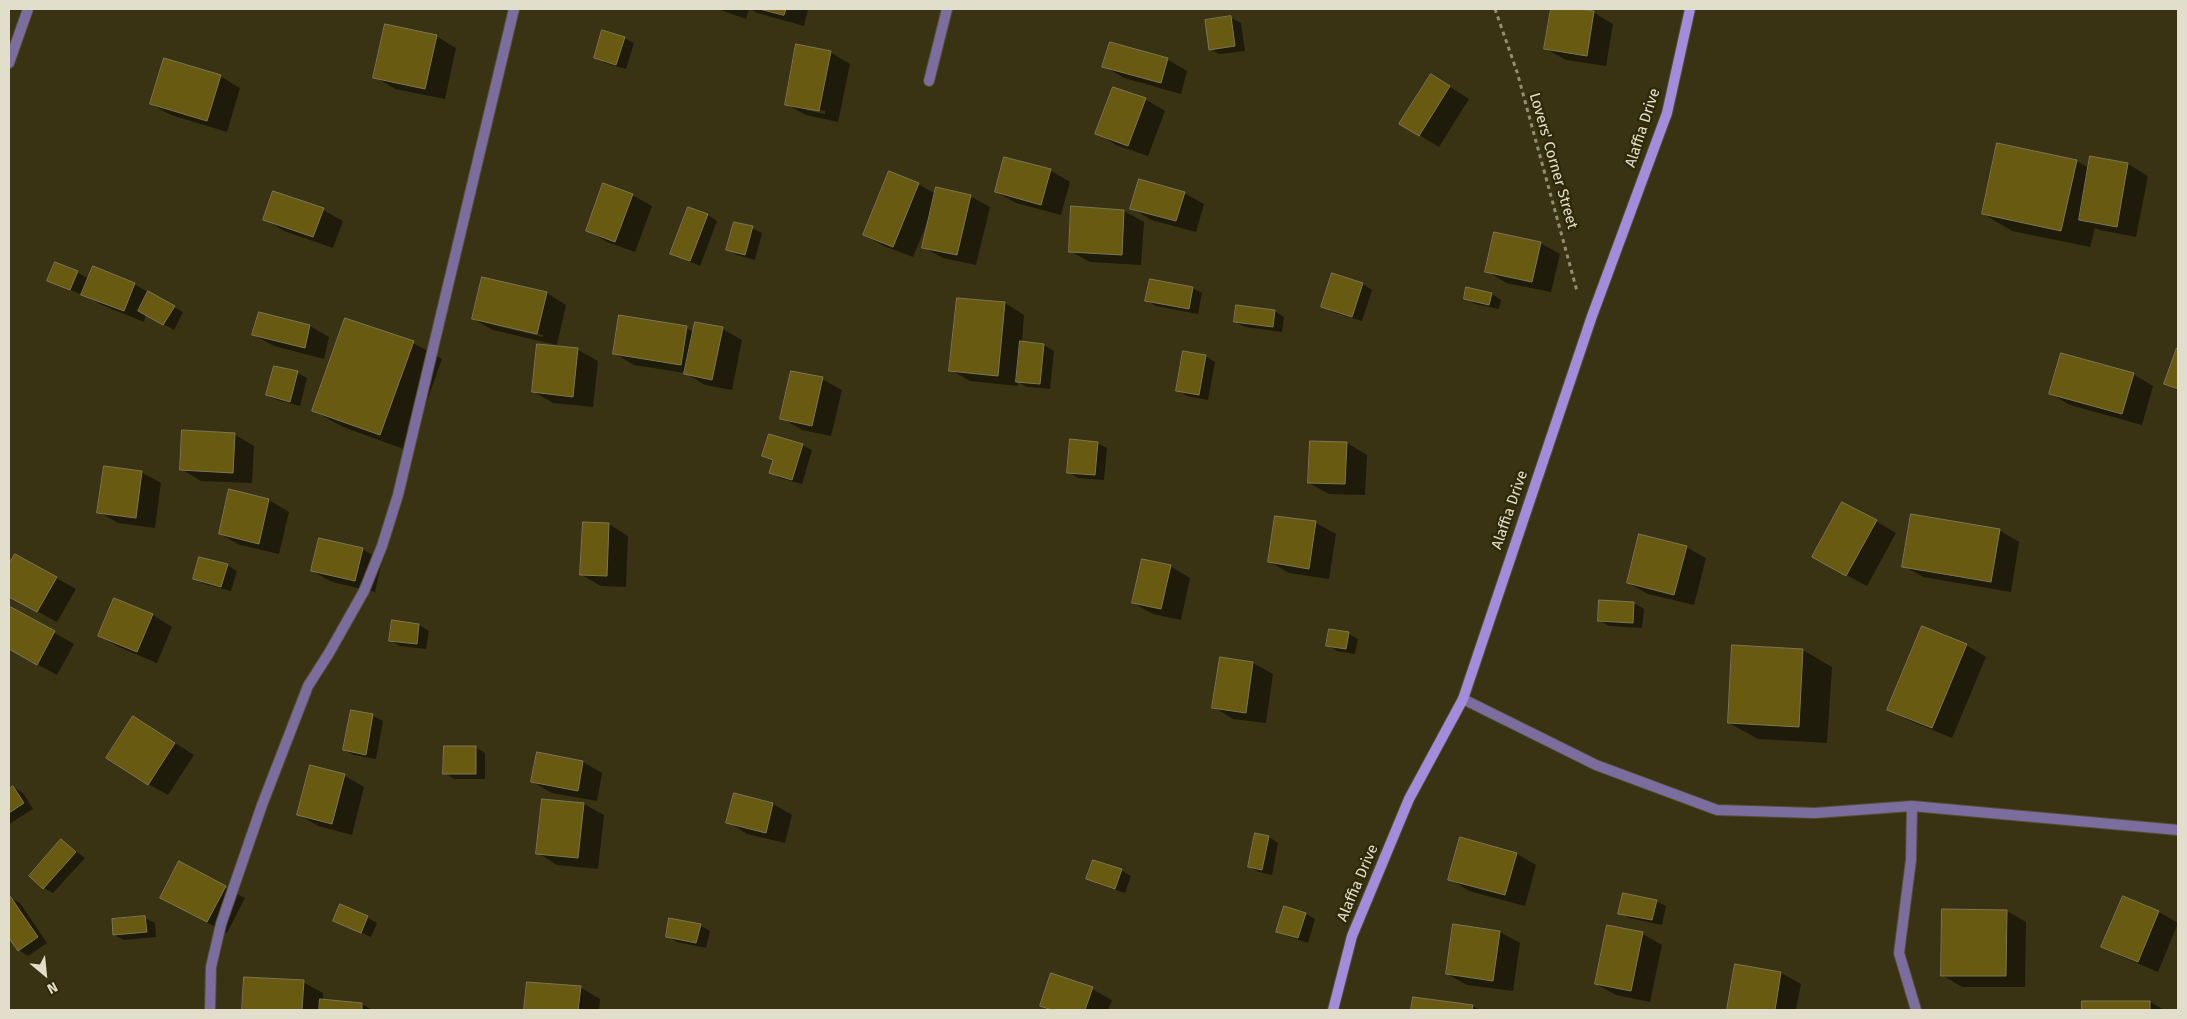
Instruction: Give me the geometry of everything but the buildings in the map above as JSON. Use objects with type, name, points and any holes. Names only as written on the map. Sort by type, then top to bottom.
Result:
[{"type":"street","points":[[9,63],[28,9]]},
{"type":"street","points":[[210,1010],[211,967],[222,924],[262,805],[308,686],[364,591],[382,546],[398,495],[514,9]]},
{"type":"street","points":[[929,81],[946,9]]},
{"type":"street","name":"Alaffia Drive","points":[[1333,1010],[1352,936],[1409,799],[1463,699],[1592,316],[1666,112],[1690,9]]},
{"type":"street","points":[[1463,699],[1596,765],[1718,810],[1815,813],[1912,806],[2178,830]]},
{"type":"street","points":[[1912,806],[1911,860],[1899,953],[1916,1010]]},
{"type":"path","name":"Lovers' Corner Street","points":[[1494,9],[1527,108],[1581,307],[1592,316]]}]
